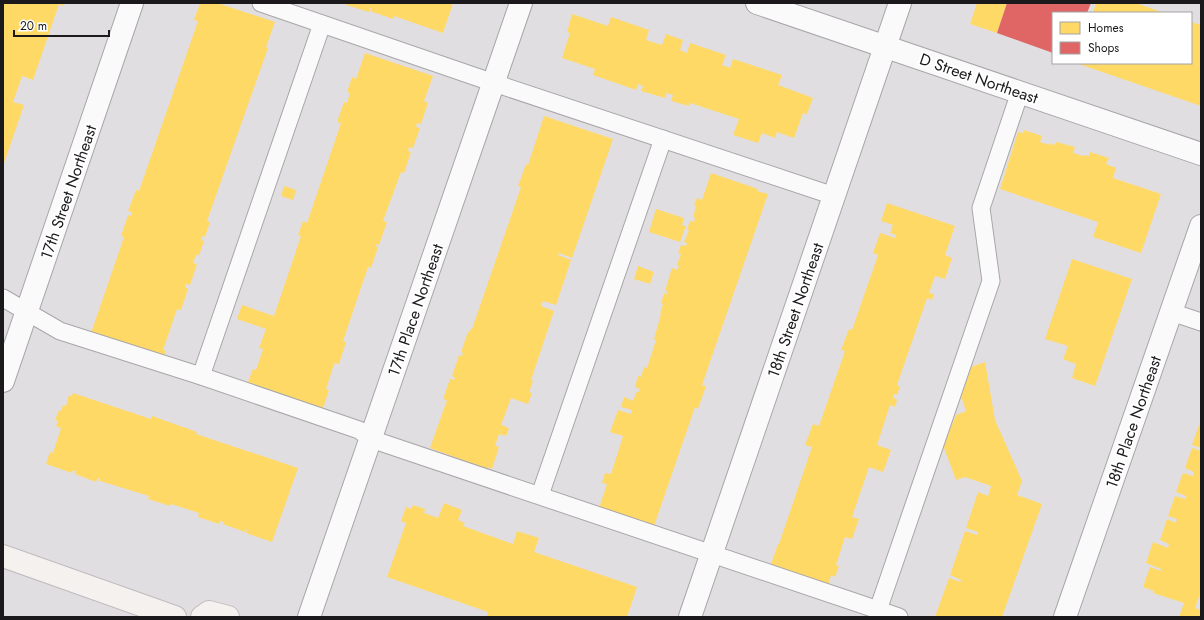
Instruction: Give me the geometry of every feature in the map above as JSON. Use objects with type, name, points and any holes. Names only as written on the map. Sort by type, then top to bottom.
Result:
[{"type":"main road","points":[[3,556],[175,617]]},
{"type":"main road","points":[[202,617],[209,612],[228,617]]},
{"type":"street","name":"17th Street Northeast","points":[[3,381],[132,3]]},
{"type":"street","name":"17th Place Northeast","points":[[309,617],[521,3]]},
{"type":"street","name":"D Street Northeast","points":[[757,3],[1201,154]]},
{"type":"street","name":"18th Street Northeast","points":[[690,617],[900,3]]},
{"type":"street","name":"18th Place Northeast","points":[[1065,617],[1201,226]]},
{"type":"lane","points":[[261,3],[494,83],[834,196]]},
{"type":"lane","points":[[201,376],[322,24]]},
{"type":"lane","points":[[878,610],[991,281],[980,208],[1020,92]]},
{"type":"lane","points":[[540,495],[663,139]]},
{"type":"lane","points":[[3,298],[60,331],[201,376],[359,430],[371,439],[899,617]]},
{"type":"lane","points":[[1171,312],[1201,322]]},
{"type":"building: Homes","points":[[3,3],[64,3],[63,6],[59,4],[33,80],[22,76],[13,102],[24,105],[3,166]]},
{"type":"building: Homes","points":[[200,3],[217,3],[275,22],[266,47],[268,48],[207,221],[210,222],[205,237],[202,236],[201,240],[204,241],[199,255],[196,255],[193,263],[197,264],[190,285],[186,284],[185,287],[188,289],[181,310],[177,309],[163,350],[166,351],[163,358],[91,333],[124,237],[121,236],[128,215],[131,216],[132,212],[128,211],[136,190],[139,191],[198,21],[194,20]]},
{"type":"building: Homes","points":[[346,3],[453,3],[443,33],[394,16],[393,19],[370,11],[371,8],[369,12],[346,5]]},
{"type":"building: Homes","points":[[977,3],[1007,3],[997,33],[970,24]]},
{"type":"building: Homes","points":[[1096,3],[1136,3],[1161,12],[1093,12]]},
{"type":"building: Homes","points":[[572,14],[608,26],[611,17],[649,30],[646,40],[662,45],[666,34],[683,40],[680,50],[687,53],[690,43],[726,55],[722,65],[730,68],[733,59],[782,75],[778,85],[813,98],[807,114],[803,113],[794,138],[777,132],[775,138],[762,133],[758,143],[733,135],[739,119],[690,103],[689,106],[671,101],[673,95],[666,93],[665,98],[641,91],[643,86],[638,84],[636,90],[593,75],[595,69],[562,58],[570,33],[567,32]]},
{"type":"building: Homes","points":[[1192,22],[1201,25],[1201,106],[1079,64],[1192,64]]},
{"type":"building: Homes","points":[[365,53],[433,76],[424,101],[428,103],[421,124],[417,123],[416,127],[420,128],[413,148],[409,147],[408,151],[411,152],[404,173],[401,172],[383,221],[387,222],[379,245],[376,244],[375,246],[378,247],[371,268],[368,267],[343,341],[346,342],[339,364],[334,364],[326,389],[329,390],[322,411],[250,387],[251,384],[248,382],[253,369],[256,370],[263,349],[259,348],[266,329],[237,319],[242,305],[274,316],[301,236],[298,235],[303,221],[307,223],[341,123],[337,122],[344,102],[347,103],[350,93],[347,92],[352,77],[356,79]]},
{"type":"building: Homes","points":[[544,116],[613,139],[572,258],[559,253],[558,255],[571,260],[556,305],[543,301],[541,306],[554,311],[531,380],[533,381],[529,392],[532,393],[528,404],[511,398],[501,425],[509,428],[506,436],[499,434],[495,446],[499,447],[492,469],[488,467],[487,469],[430,448],[447,400],[443,399],[450,379],[454,380],[455,378],[452,376],[459,355],[462,356],[463,353],[461,352],[468,332],[472,329],[521,187],[518,186],[526,164],[528,165]]},
{"type":"building: Homes","points":[[1024,130],[1042,136],[1040,142],[1055,145],[1056,142],[1075,147],[1073,153],[1089,156],[1090,152],[1109,158],[1106,164],[1116,168],[1113,178],[1161,194],[1141,253],[1093,237],[1098,222],[1000,189],[1018,132],[1023,133]]},
{"type":"building: Homes","points":[[711,173],[758,189],[757,191],[768,194],[702,385],[706,386],[698,409],[695,407],[654,526],[599,508],[607,484],[602,483],[605,473],[611,474],[623,436],[610,432],[618,410],[631,414],[632,410],[621,407],[624,397],[633,401],[637,391],[639,392],[640,389],[635,387],[638,376],[641,377],[644,367],[647,368],[656,340],[654,339],[663,304],[661,303],[664,293],[667,294],[667,291],[665,291],[672,268],[677,270],[679,266],[677,265],[681,254],[678,253],[681,245],[686,246],[687,243],[684,242],[689,230],[687,229],[690,221],[694,222],[695,218],[693,217],[696,206],[694,205],[697,198],[702,200]]},
{"type":"building: Homes","points":[[284,186],[296,190],[293,200],[281,196]]},
{"type":"building: Homes","points":[[887,203],[955,226],[945,255],[952,258],[945,279],[935,276],[929,293],[934,294],[932,300],[927,298],[897,385],[900,387],[897,395],[894,394],[893,398],[897,400],[895,407],[890,405],[877,445],[891,450],[883,472],[869,467],[852,517],[859,519],[852,539],[845,537],[836,565],[839,566],[835,577],[831,575],[828,586],[770,567],[812,447],[805,445],[813,424],[819,426],[845,351],[841,350],[849,329],[852,330],[878,255],[873,253],[880,233],[895,238],[896,235],[890,233],[893,225],[881,221]]},
{"type":"building: Homes","points":[[656,209],[684,218],[682,225],[686,226],[680,242],[649,232]]},
{"type":"building: Homes","points":[[1072,259],[1132,279],[1095,386],[1072,378],[1076,364],[1063,359],[1068,346],[1045,339]]},
{"type":"building: Homes","points":[[638,266],[654,272],[650,284],[634,279]]},
{"type":"building: Homes","points":[[985,362],[995,420],[1022,481],[1017,495],[1042,504],[1002,617],[935,617],[949,578],[961,582],[961,580],[950,575],[965,531],[977,535],[978,532],[966,528],[978,492],[988,496],[991,486],[965,477],[956,480],[943,445],[956,415],[966,411],[961,396],[971,367]]},
{"type":"building: Homes","points":[[73,393],[151,419],[152,416],[197,432],[196,434],[298,468],[272,542],[246,533],[246,529],[245,532],[223,524],[224,522],[220,521],[219,524],[198,517],[199,513],[171,504],[170,506],[148,499],[149,496],[100,481],[98,478],[96,482],[75,474],[76,471],[73,470],[72,473],[46,464],[50,452],[53,453],[61,428],[56,426],[58,421],[55,420],[59,410],[61,411],[63,405],[66,406],[69,395],[72,396]]},
{"type":"building: Homes","points":[[1199,425],[1201,425],[1201,448],[1192,445]]},
{"type":"building: Homes","points":[[1192,448],[1201,451],[1201,591],[1195,608],[1201,610],[1201,617],[1179,617],[1184,603],[1153,593],[1154,591],[1143,587],[1150,567],[1161,571],[1161,569],[1146,563],[1153,542],[1168,548],[1169,544],[1160,540],[1167,519],[1176,523],[1177,519],[1168,516],[1175,496],[1186,498],[1186,496],[1176,492],[1183,473],[1193,476],[1194,472],[1185,468]]},
{"type":"building: Homes","points":[[444,503],[462,510],[458,520],[465,523],[463,526],[513,544],[517,531],[539,538],[534,552],[637,587],[627,617],[491,617],[487,616],[488,612],[387,577],[406,523],[401,521],[406,507],[411,509],[413,505],[425,509],[424,513],[438,518]]},
{"type":"building: Shops","points":[[1007,3],[1091,3],[1087,12],[1052,12],[1052,53],[997,33]]}]
